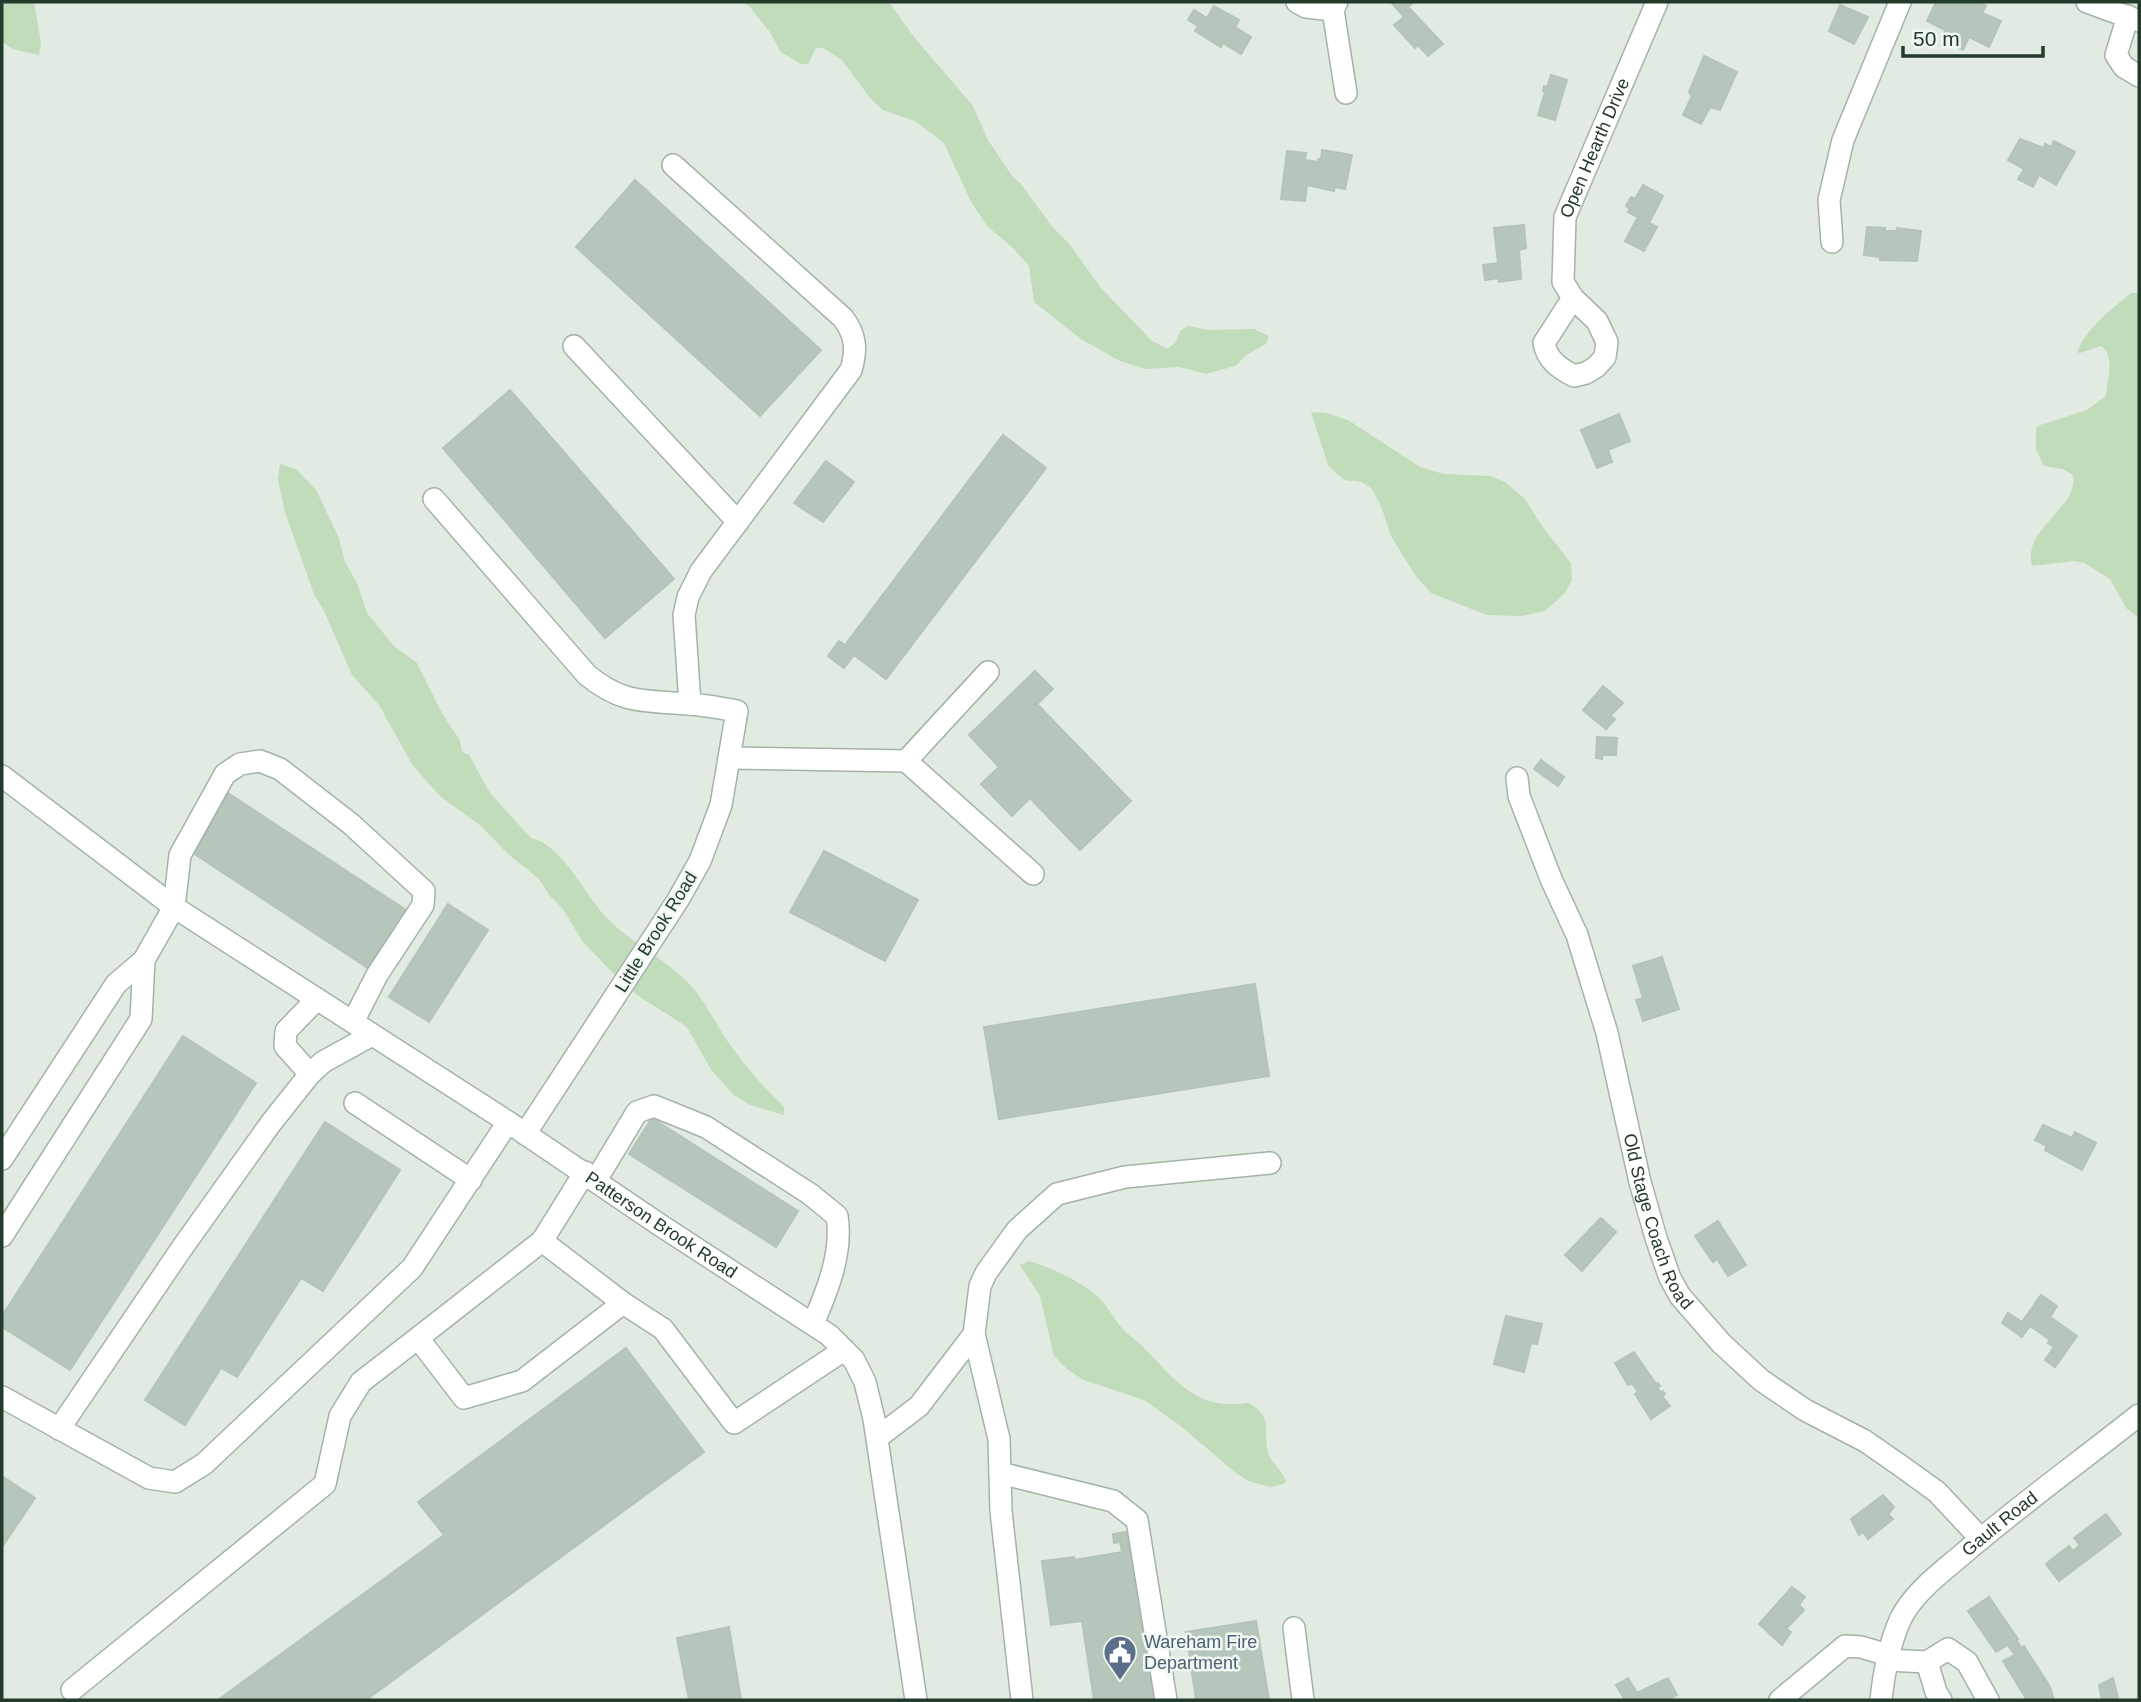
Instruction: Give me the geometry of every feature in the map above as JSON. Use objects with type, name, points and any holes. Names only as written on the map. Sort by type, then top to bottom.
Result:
[{"type":"street","points":[[1297,2],[1306,7],[1335,6],[1346,93]]},
{"type":"street","name":"Open Hearth Drive","points":[[1573,298],[1563,282],[1565,217],[1657,2]]},
{"type":"street","points":[[1832,242],[1829,200],[1843,140],[1900,2]]},
{"type":"street","points":[[2087,2],[2133,18],[2116,55],[2124,67],[2139,76]]},
{"type":"street","points":[[434,499],[587,675],[616,695],[638,702],[690,704],[684,615],[688,597],[701,571],[851,370],[856,353],[852,330],[843,318],[673,165]]},
{"type":"street","points":[[574,346],[738,522]]},
{"type":"street","points":[[906,761],[988,672]]},
{"type":"street","name":"Little Brook Road","points":[[2,1396],[149,1478],[175,1482],[204,1464],[412,1268],[471,1180],[517,1128],[678,901],[700,861],[722,805],[737,711],[690,704]]},
{"type":"street","points":[[729,758],[906,761],[1033,874]]},
{"type":"street","points":[[2,1159],[116,984],[144,960],[174,907],[180,855],[225,775],[240,764],[260,761],[280,769],[351,824],[424,891],[423,905],[377,975],[353,1022]]},
{"type":"street","name":"Patterson Brook Road","points":[[2,776],[174,907],[517,1128],[813,1324],[829,1335],[854,1360],[865,1382],[877,1438],[916,1700]]},
{"type":"street","name":"Old Stage Coach Road","points":[[1517,778],[1519,796],[1581,947],[1607,1033],[1640,1182],[1656,1238],[1679,1296],[1721,1343],[1761,1380],[1805,1409],[1865,1441],[1937,1492],[1981,1539]]},
{"type":"street","points":[[2,1236],[141,1019],[144,960]]},
{"type":"street","points":[[310,1073],[285,1046],[286,1031],[317,999]]},
{"type":"street","points":[[59,1429],[182,1248],[310,1073],[323,1062],[372,1035]]},
{"type":"street","points":[[355,1102],[471,1180]]},
{"type":"street","points":[[72,1690],[325,1484],[340,1416],[361,1382],[542,1241],[637,1112],[654,1106],[706,1127],[810,1194],[837,1216],[839,1230],[830,1282],[813,1324]]},
{"type":"street","points":[[1022,1700],[1001,1511],[999,1439],[974,1334],[980,1286],[986,1273],[1017,1230],[1057,1194],[1125,1177],[1270,1163]]},
{"type":"street","points":[[542,1241],[623,1303],[663,1329],[734,1423],[844,1350]]},
{"type":"street","points":[[418,1338],[464,1398],[522,1381],[623,1303]]},
{"type":"street","points":[[877,1438],[919,1406],[974,1334]]},
{"type":"street","name":"Gault Road","points":[[1881,1700],[1888,1657],[1902,1617],[1913,1601],[1981,1539],[2139,1415]]},
{"type":"street","points":[[1000,1473],[1113,1501],[1137,1520],[1166,1700]]},
{"type":"street","points":[[1294,1628],[1303,1700]]},
{"type":"street","points":[[1780,1700],[1845,1646],[1861,1647],[1888,1657],[1927,1662],[1948,1648],[1967,1662],[1988,1700]]},
{"type":"street","points":[[1927,1662],[1941,1700]]},
{"type":"green space","points":[[2,2],[34,2],[41,43],[39,55],[13,49],[2,42]]},
{"type":"green space","points":[[742,2],[889,2],[914,37],[973,106],[988,140],[1012,176],[1070,245],[1101,288],[1151,340],[1167,349],[1175,343],[1181,330],[1188,326],[1209,330],[1254,329],[1269,336],[1266,344],[1248,354],[1235,366],[1206,374],[1179,367],[1146,369],[1120,361],[1081,339],[1034,302],[1029,266],[987,226],[970,200],[944,143],[915,121],[883,110],[870,98],[842,60],[823,48],[816,48],[808,64],[801,64],[781,52],[769,31],[750,7]]},
{"type":"green space","points":[[2131,293],[2139,293],[2139,618],[2126,608],[2110,579],[2084,563],[2074,561],[2032,566],[2031,552],[2042,529],[2068,498],[2073,487],[2073,475],[2063,469],[2044,466],[2036,450],[2036,428],[2087,410],[2106,396],[2109,362],[2106,351],[2101,346],[2077,352],[2093,327]]},
{"type":"green space","points":[[1311,412],[1326,413],[1348,420],[1420,467],[1444,474],[1490,476],[1505,482],[1525,499],[1571,563],[1572,580],[1565,593],[1545,611],[1522,616],[1487,615],[1431,593],[1415,575],[1391,536],[1372,489],[1362,482],[1344,480],[1328,465]]},
{"type":"green space","points":[[280,464],[296,469],[316,490],[338,536],[345,562],[357,583],[367,613],[394,646],[417,663],[443,715],[460,740],[462,752],[469,755],[490,793],[531,838],[553,850],[607,918],[690,985],[734,1051],[784,1107],[784,1115],[750,1105],[734,1095],[712,1071],[686,1026],[624,984],[583,942],[563,909],[539,879],[508,854],[481,826],[441,797],[413,766],[379,705],[352,675],[314,594],[285,512],[278,479]]},
{"type":"green space","points":[[1028,1261],[1056,1271],[1092,1292],[1124,1331],[1188,1390],[1214,1402],[1249,1403],[1257,1409],[1265,1419],[1269,1456],[1284,1477],[1284,1484],[1270,1487],[1248,1481],[1144,1400],[1084,1380],[1067,1369],[1054,1356],[1040,1296],[1020,1265]]},
{"type":"building","points":[[1391,2],[1414,2],[1408,7],[1443,44],[1428,56],[1418,45],[1415,48],[1394,25],[1404,17]]},
{"type":"building","points":[[1936,2],[1978,2],[1986,6],[1982,13],[2001,21],[1989,47],[1969,37],[1963,50],[1949,43],[1953,36],[1927,21]]},
{"type":"building","points":[[1840,5],[1868,17],[1854,44],[1829,31]]},
{"type":"building","points":[[1214,6],[1239,20],[1235,27],[1251,37],[1241,54],[1223,43],[1221,47],[1195,31],[1198,26],[1188,20],[1194,10],[1207,18]]},
{"type":"building","points":[[1704,56],[1737,72],[1720,110],[1710,107],[1701,124],[1683,115],[1692,96],[1689,92]]},
{"type":"building","points":[[1551,75],[1567,80],[1555,120],[1538,115],[1545,92],[1544,86],[1547,87]]},
{"type":"building","points":[[2020,139],[2044,148],[2045,144],[2051,147],[2054,141],[2075,152],[2056,185],[2039,175],[2033,187],[2018,179],[2024,169],[2008,160]]},
{"type":"building","points":[[1322,150],[1352,155],[1345,189],[1335,187],[1334,191],[1307,185],[1305,201],[1281,199],[1287,151],[1306,153],[1305,160],[1318,162]]},
{"type":"building","points":[[635,180],[821,350],[760,416],[576,247]]},
{"type":"building","points":[[1643,185],[1663,196],[1649,223],[1657,227],[1644,251],[1625,241],[1638,217],[1628,212],[1630,209],[1626,206],[1631,197],[1635,199]]},
{"type":"building","points":[[1524,225],[1526,248],[1519,250],[1521,279],[1499,282],[1498,278],[1485,280],[1483,265],[1498,263],[1494,228]]},
{"type":"building","points":[[1867,227],[1885,228],[1885,231],[1896,231],[1897,228],[1921,231],[1917,261],[1880,260],[1880,257],[1864,255]]},
{"type":"building","points":[[510,390],[674,579],[605,638],[443,448]]},
{"type":"building","points":[[1619,414],[1630,441],[1608,450],[1612,462],[1597,468],[1581,430]]},
{"type":"building","points":[[1003,435],[1046,468],[886,679],[854,655],[844,668],[828,656],[839,641],[845,645]]},
{"type":"building","points":[[826,461],[854,482],[823,522],[794,503]]},
{"type":"building","points":[[1035,671],[1053,689],[1037,704],[1131,801],[1080,850],[1030,798],[1012,816],[981,784],[999,767],[969,735]]},
{"type":"building","points":[[1603,686],[1623,703],[1610,716],[1615,719],[1606,729],[1583,710]]},
{"type":"building","points":[[1597,737],[1617,738],[1616,755],[1596,758]]},
{"type":"building","points":[[1541,760],[1564,777],[1558,786],[1534,769]]},
{"type":"building","points":[[228,793],[406,910],[368,968],[190,851]]},
{"type":"building","points":[[824,851],[918,900],[885,961],[790,912]]},
{"type":"building","points":[[448,904],[488,930],[429,1022],[389,997]]},
{"type":"building","points":[[1662,957],[1679,1009],[1643,1021],[1636,1000],[1643,998],[1633,966]]},
{"type":"building","points":[[1255,984],[1269,1076],[999,1119],[984,1027]]},
{"type":"building","points":[[183,1036],[256,1083],[70,1370],[2,1327],[2,1316]]},
{"type":"building","points":[[652,1118],[798,1211],[776,1247],[629,1154]]},
{"type":"building","points":[[325,1122],[400,1170],[323,1291],[301,1278],[237,1377],[221,1368],[185,1425],[145,1400]]},
{"type":"building","points":[[2043,1125],[2072,1138],[2075,1132],[2096,1143],[2082,1170],[2045,1150],[2047,1146],[2035,1140]]},
{"type":"building","points":[[1601,1218],[1616,1232],[1582,1271],[1565,1255]]},
{"type":"building","points":[[1718,1221],[1746,1265],[1728,1276],[1717,1259],[1713,1262],[1695,1236]]},
{"type":"building","points":[[2041,1295],[2057,1306],[2050,1317],[2077,1336],[2055,1367],[2045,1360],[2054,1347],[2048,1343],[2050,1340],[2030,1326],[2022,1337],[2002,1323],[2008,1313],[2022,1322]]},
{"type":"building","points":[[1506,1316],[1542,1324],[1537,1344],[1531,1343],[1524,1372],[1494,1364]]},
{"type":"building","points":[[626,1348],[704,1452],[366,1700],[218,1700],[444,1535],[418,1502]]},
{"type":"building","points":[[1634,1352],[1660,1386],[1657,1387],[1661,1393],[1663,1391],[1665,1394],[1662,1396],[1670,1406],[1651,1419],[1635,1394],[1638,1392],[1632,1383],[1628,1385],[1615,1363]]},
{"type":"building","points":[[2,1476],[35,1498],[2,1547]]},
{"type":"building","points":[[1883,1495],[1894,1507],[1888,1514],[1893,1519],[1868,1539],[1863,1532],[1859,1535],[1851,1519]]},
{"type":"building","points":[[2106,1514],[2121,1534],[2059,1581],[2046,1564],[2069,1546],[2073,1551],[2080,1545],[2074,1538]]},
{"type":"building","points":[[1126,1532],[1129,1551],[1132,1550],[1155,1700],[1094,1700],[1082,1621],[1051,1625],[1042,1561],[1074,1557],[1075,1560],[1122,1552],[1120,1542],[1114,1543],[1113,1534]]},
{"type":"building","points":[[1792,1587],[1805,1597],[1799,1605],[1804,1610],[1786,1629],[1791,1632],[1782,1645],[1759,1624]]},
{"type":"building","points":[[1989,1597],[2050,1687],[2054,1700],[2027,1700],[2003,1661],[2015,1655],[2008,1645],[1996,1652],[1968,1611]]},
{"type":"building","points":[[1256,1621],[1269,1700],[1196,1700],[1186,1632]]},
{"type":"building","points":[[729,1627],[741,1700],[689,1700],[677,1638]]},
{"type":"building","points":[[1628,1678],[1637,1693],[1668,1678],[1677,1695],[1666,1700],[1625,1700],[1616,1685]]},
{"type":"building","points":[[2113,1678],[2118,1698],[2102,1700],[2099,1685]]},
{"type":"place","name":"Wareham Fire Department","points":[[1120,1682]]}]
